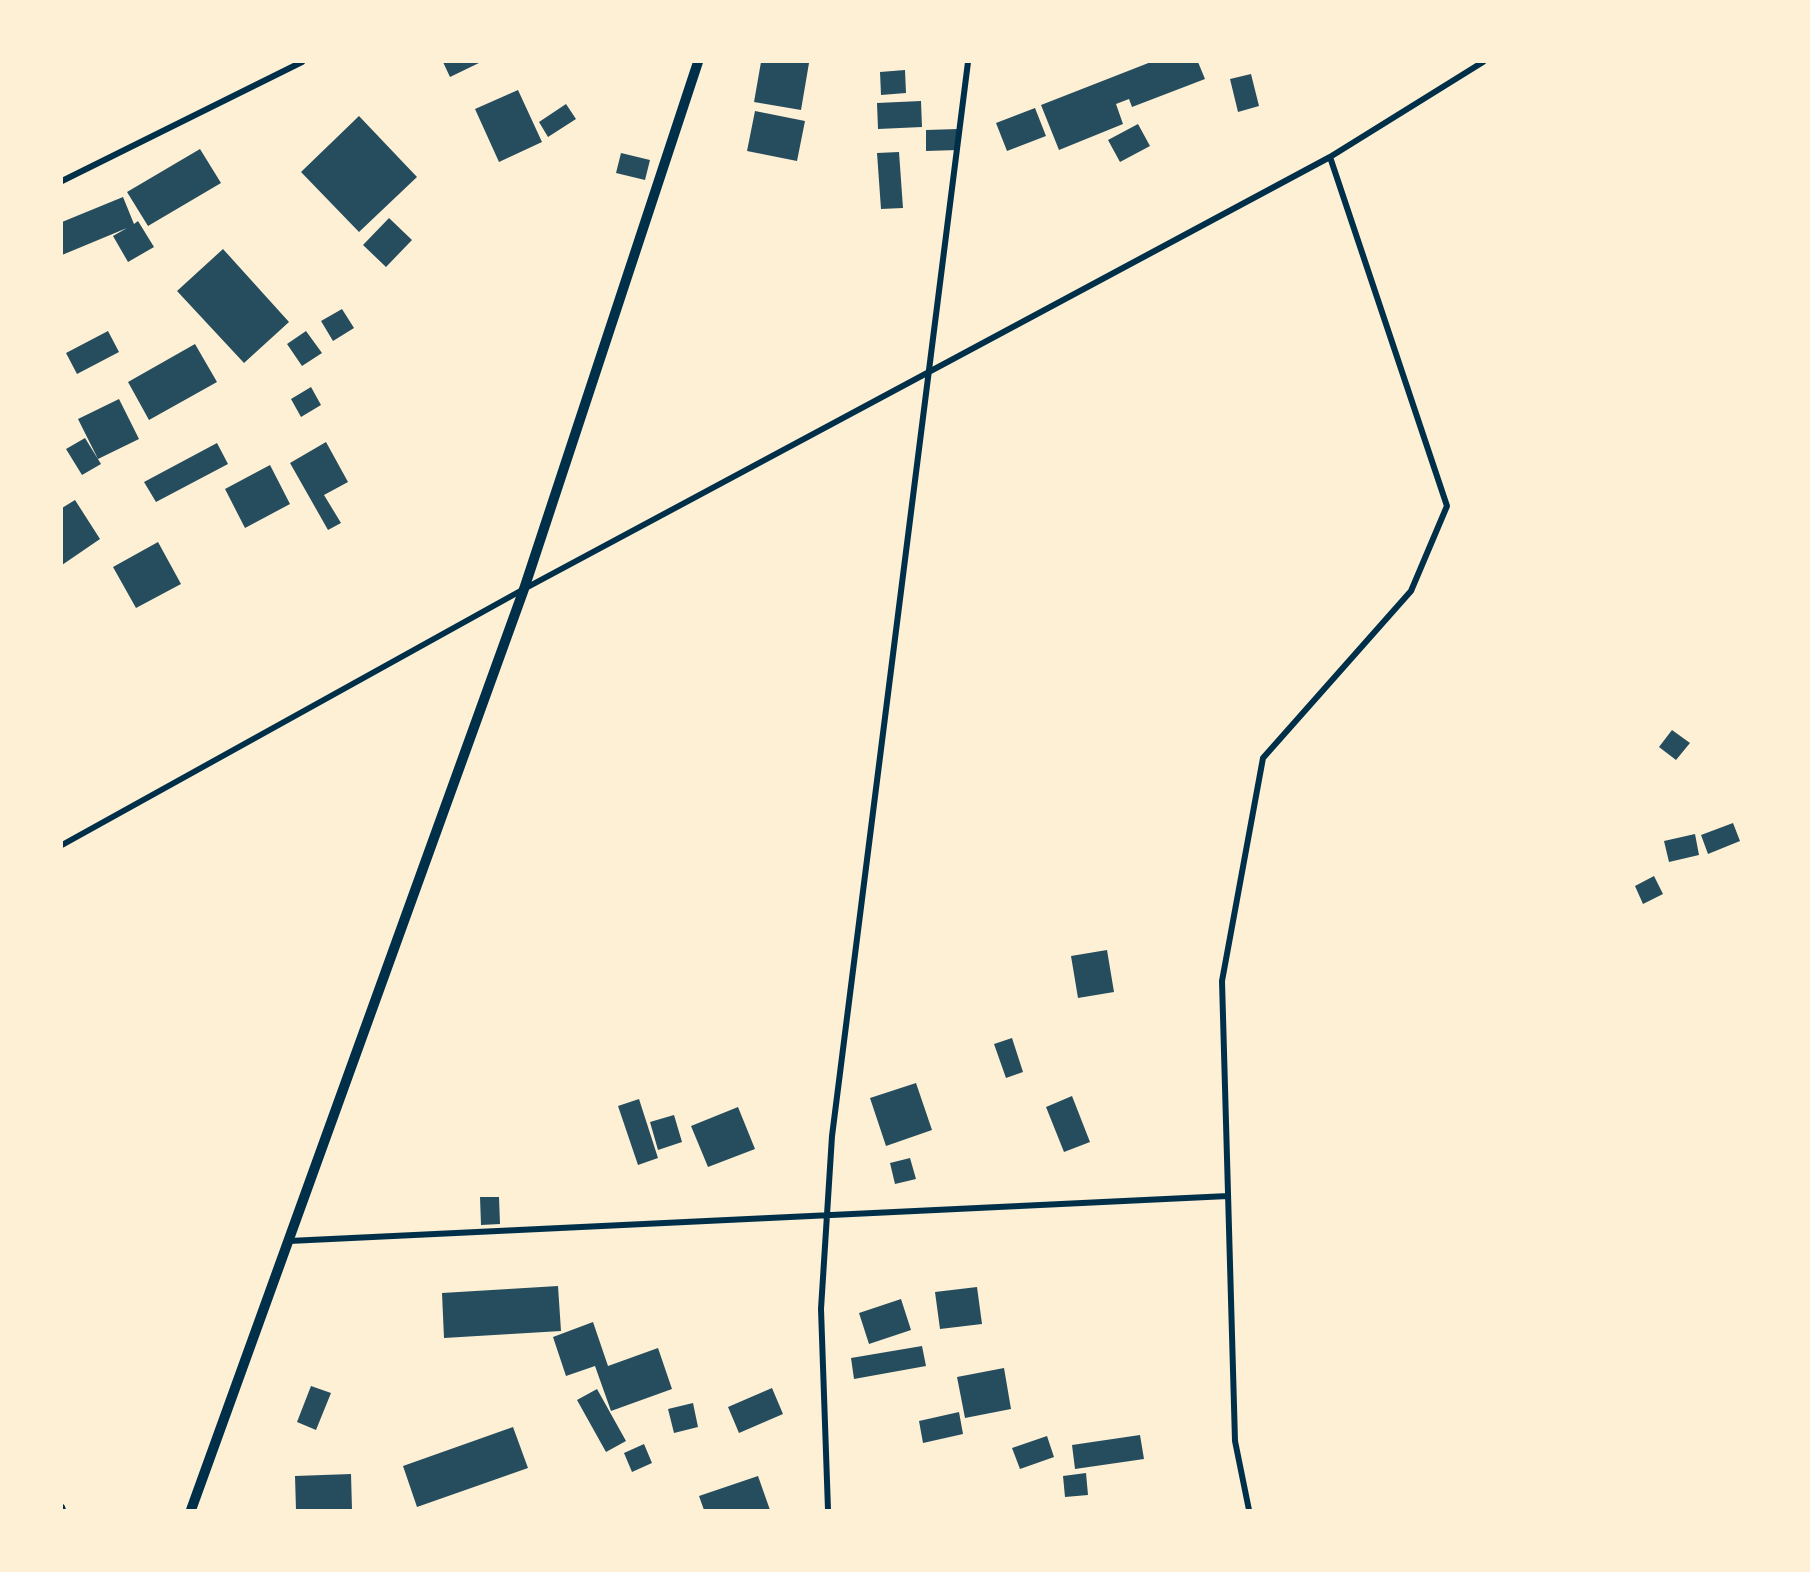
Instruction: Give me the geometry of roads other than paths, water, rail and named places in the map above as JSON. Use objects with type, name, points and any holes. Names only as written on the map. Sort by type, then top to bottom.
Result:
[{"type":"street","points":[[62,181],[302,62]]},
{"type":"street","points":[[191,1510],[524,589],[698,62]]},
{"type":"street","points":[[828,1510],[821,1309],[833,1125],[968,62]]},
{"type":"street","points":[[62,845],[524,589],[1330,157],[1483,62]]},
{"type":"street","points":[[1249,1510],[1235,1441],[1222,981],[1263,758],[1411,591],[1447,506],[1330,157]]},
{"type":"street","points":[[288,1241],[1228,1196]]}]
